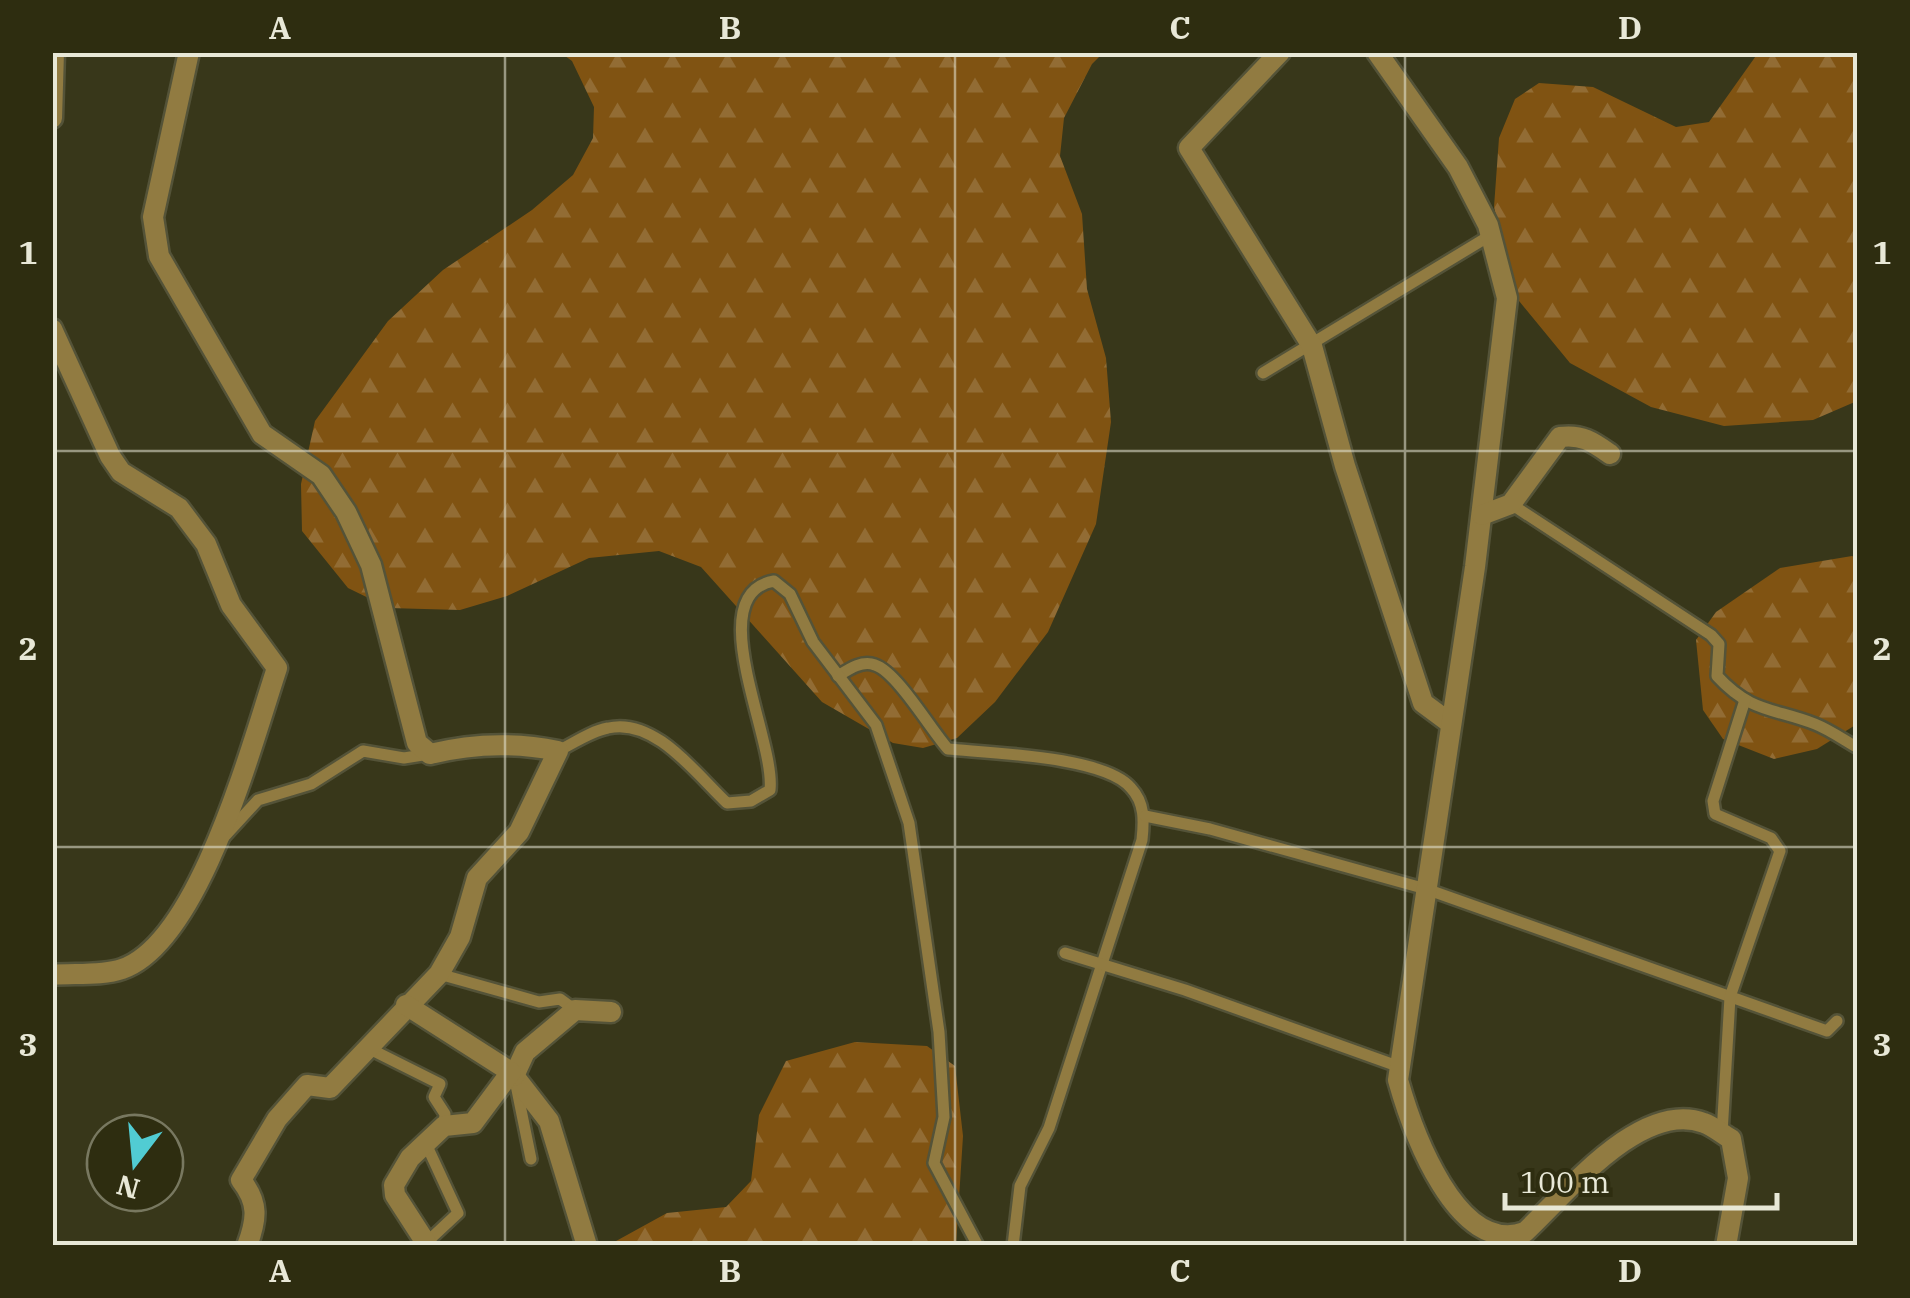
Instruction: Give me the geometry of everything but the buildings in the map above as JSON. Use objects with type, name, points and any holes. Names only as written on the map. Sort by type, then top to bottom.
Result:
[{"type":"street","points":[[52,118],[54,52]]},
{"type":"street","points":[[189,52],[153,217],[159,256],[262,434],[321,475],[346,512],[371,565],[417,743],[430,754],[467,745],[526,744],[558,751],[519,832],[477,878],[460,937],[439,974],[330,1088],[307,1085],[268,1134],[241,1180],[254,1197],[256,1222],[247,1246]]},
{"type":"street","points":[[1280,52],[1189,148],[1312,346],[1345,466],[1423,702],[1450,722]]},
{"type":"street","points":[[1377,52],[1458,167],[1491,235],[1507,298],[1482,515],[1398,1080],[1409,1120],[1457,1209],[1484,1232],[1506,1242],[1525,1232],[1632,1132],[1666,1121],[1702,1122],[1731,1139],[1738,1178],[1726,1246]]},
{"type":"street","points":[[52,329],[110,456],[121,472],[179,508],[206,544],[231,605],[277,668],[219,838],[170,934],[122,969],[52,975]]},
{"type":"street","points":[[1482,515],[1511,504],[1560,437],[1575,435],[1591,440],[1610,454]]},
{"type":"street","points":[[406,1005],[513,1074],[549,1121],[587,1246]]},
{"type":"street","points":[[428,1244],[395,1195],[394,1184],[410,1158],[444,1126],[473,1123],[513,1074],[525,1052],[575,1010],[611,1012]]},
{"type":"lane","points":[[1263,373],[1491,235]]},
{"type":"lane","points":[[1511,504],[1712,634],[1719,644],[1717,676],[1745,700],[1761,710],[1814,724],[1858,748]]},
{"type":"lane","points":[[558,751],[606,728],[636,726],[663,744],[728,803],[751,801],[770,790],[773,768],[751,693],[738,624],[746,595],[758,584],[774,581],[790,594],[812,642],[876,725],[909,823],[938,1032],[944,1117],[934,1163],[978,1246]]},
{"type":"lane","points":[[838,676],[855,666],[872,663],[887,671],[948,749],[1028,753],[1118,778],[1132,788],[1145,816],[1142,840],[1049,1128],[1020,1186],[1013,1246]]},
{"type":"lane","points":[[1722,1134],[1730,997],[1780,851],[1771,838],[1715,814],[1713,801],[1745,700]]},
{"type":"lane","points":[[219,838],[226,838],[258,800],[311,784],[362,752],[404,758],[430,754]]},
{"type":"lane","points":[[1145,816],[1210,829],[1426,890],[1827,1031],[1836,1021]]},
{"type":"lane","points":[[1065,953],[1185,990],[1400,1067]]},
{"type":"lane","points":[[439,974],[539,1002],[560,1000],[575,1010]]},
{"type":"lane","points":[[366,1047],[440,1084],[434,1098],[445,1114],[444,1126]]},
{"type":"lane","points":[[513,1074],[531,1160]]},
{"type":"lane","points":[[427,1146],[458,1213],[428,1244]]},
{"type":"green space","points":[[561,53],[1103,53],[1092,64],[1064,118],[1060,156],[1082,214],[1087,289],[1106,358],[1111,422],[1096,524],[1048,632],[995,702],[957,738],[923,748],[893,743],[822,702],[701,567],[659,551],[589,558],[507,596],[460,610],[389,608],[348,588],[302,531],[301,484],[315,421],[388,321],[443,270],[532,210],[573,175],[593,138],[594,107],[572,61]]},
{"type":"green space","points":[[1758,53],[1857,53],[1857,401],[1813,420],[1724,426],[1651,407],[1570,363],[1515,296],[1494,207],[1499,138],[1515,99],[1539,83],[1593,87],[1676,127],[1709,122]]},
{"type":"green space","points":[[1852,556],[1858,559],[1857,724],[1817,749],[1774,759],[1723,739],[1703,710],[1696,640],[1716,612],[1780,568]]},
{"type":"green space","points":[[855,1042],[927,1046],[955,1066],[963,1136],[956,1245],[607,1246],[667,1213],[726,1207],[751,1181],[759,1115],[786,1061]]}]
